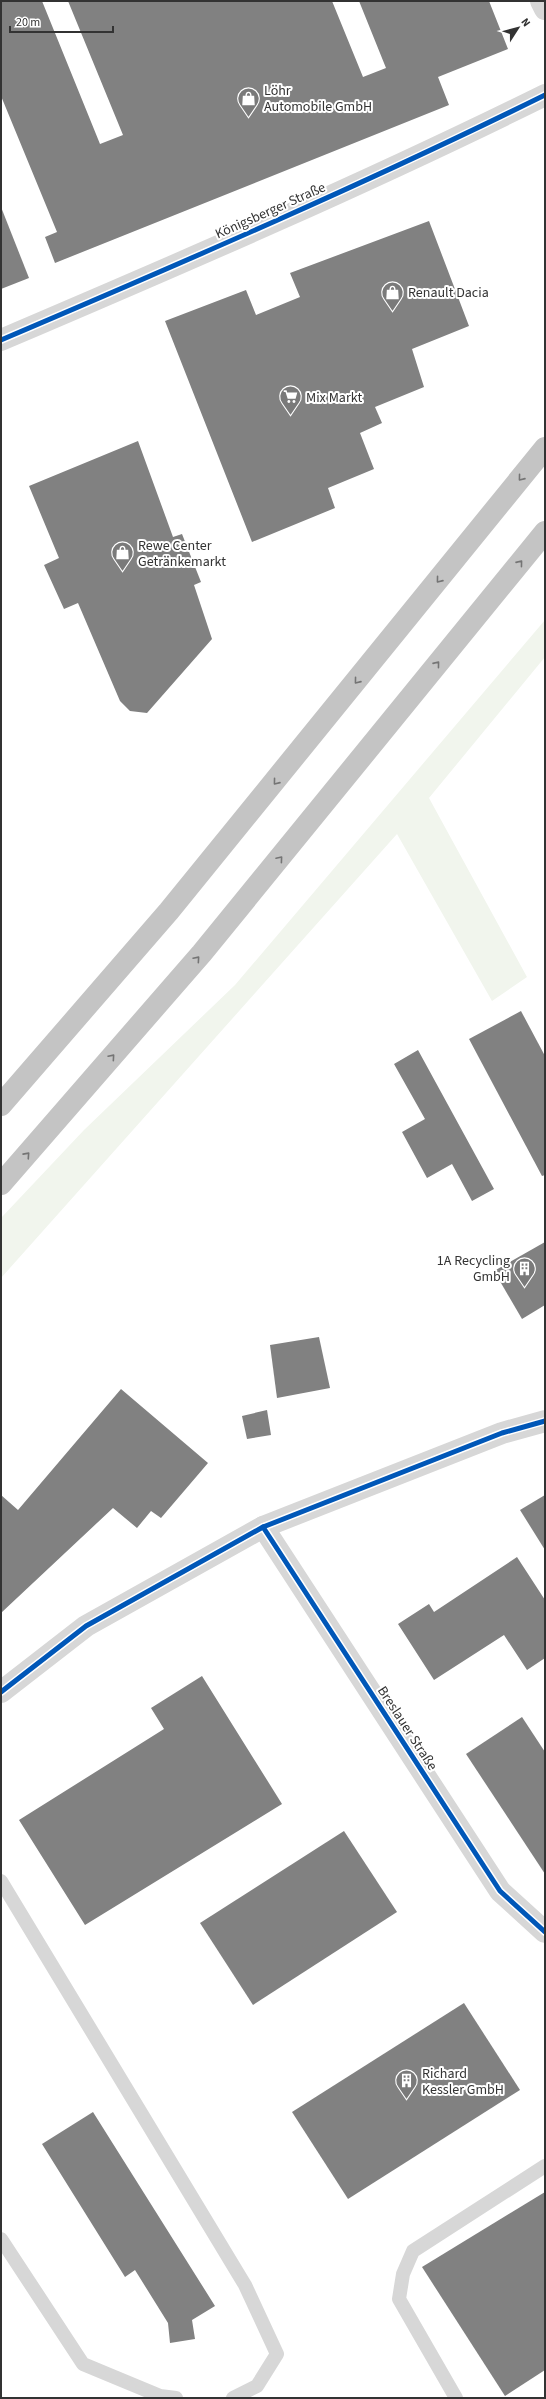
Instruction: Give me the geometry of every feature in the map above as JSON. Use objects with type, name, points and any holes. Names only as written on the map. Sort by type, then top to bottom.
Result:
[{"type":"highway","points":[[1,1105],[180,899],[545,448]]},
{"type":"highway","points":[[1,1184],[202,953],[545,532]]},
{"type":"street","points":[[542,1],[545,9]]},
{"type":"street","name":"Königsberger Straße","points":[[1,340],[298,212],[439,147],[545,95]]},
{"type":"street","points":[[1,1692],[86,1626],[263,1527],[502,1433],[545,1421]]},
{"type":"street","name":"Breslauer Straße","points":[[263,1527],[500,1891],[545,1932]]},
{"type":"lane","points":[[1,1881],[245,2285],[274,2347],[277,2354],[257,2386],[233,2398]]},
{"type":"lane","points":[[456,2398],[399,2299],[403,2274],[413,2251],[545,2166]]},
{"type":"lane","points":[[1,2239],[83,2364],[160,2396],[176,2398]]},
{"type":"shaded area","points":[[545,620],[545,657],[429,798],[527,977],[492,1001],[397,834],[1,1278],[1,1218],[84,1130],[235,985]]},
{"type":"building","points":[[1,1],[42,1],[100,144],[123,135],[68,1],[332,1],[363,77],[386,68],[359,1],[489,1],[508,49],[438,77],[449,105],[55,263],[45,237],[57,232],[1,96]]},
{"type":"building","points":[[1,207],[29,278],[1,289]]},
{"type":"building","name":"Mix Markt","points":[[429,221],[469,326],[412,349],[424,387],[375,407],[382,423],[360,433],[374,469],[328,488],[335,508],[252,542],[165,321],[246,290],[256,315],[300,297],[290,273]]},
{"type":"building","name":"Rewe Center Getränkemarkt","points":[[138,441],[173,537],[182,534],[201,582],[194,585],[212,639],[147,713],[130,711],[120,701],[78,603],[64,609],[44,565],[59,558],[29,486]]},
{"type":"building","points":[[521,1011],[545,1056],[545,1175],[542,1176],[469,1039]]},
{"type":"building","points":[[418,1050],[494,1189],[472,1201],[452,1164],[427,1178],[402,1132],[425,1119],[394,1064]]},
{"type":"building","name":"1A Recycling GmbH","points":[[545,1242],[545,1305],[522,1319],[494,1271]]},
{"type":"building","points":[[319,1337],[330,1388],[277,1398],[270,1345]]},
{"type":"building","points":[[121,1389],[208,1463],[161,1518],[151,1511],[137,1528],[113,1508],[1,1613],[1,1495],[18,1510]]},
{"type":"building","points":[[267,1410],[271,1435],[247,1439],[242,1416]]},
{"type":"building","points":[[545,1495],[545,1550],[520,1510]]},
{"type":"building","points":[[517,1557],[545,1600],[545,1658],[527,1670],[504,1635],[434,1680],[398,1624],[429,1604],[434,1612]]},
{"type":"building","points":[[202,1676],[282,1804],[85,1925],[19,1820],[164,1729],[151,1708]]},
{"type":"building","points":[[522,1717],[545,1752],[545,1874],[466,1754]]},
{"type":"building","points":[[344,1831],[397,1912],[253,2005],[200,1923]]},
{"type":"building","name":"Richard Kessler GmbH","points":[[464,2003],[520,2090],[348,2199],[292,2112]]},
{"type":"building","points":[[93,2112],[215,2306],[192,2320],[195,2339],[170,2343],[168,2323],[135,2270],[125,2277],[42,2144]]},
{"type":"building","points":[[545,2192],[545,2370],[505,2396],[422,2267]]},
{"type":"cycle path","points":[[1,340],[343,191],[545,95]]},
{"type":"cycle path","points":[[1,1692],[86,1626],[263,1527],[502,1433],[545,1421]]},
{"type":"cycle path","points":[[263,1527],[500,1891],[545,1932]]},
{"type":"place","name":"Löhr Automobile GmbH","points":[[248,118]]},
{"type":"place","name":"Renault Dacia","points":[[393,312]]},
{"type":"place","name":"Mix Markt","points":[[291,416]]},
{"type":"place","name":"Rewe Center Getränkemarkt","points":[[123,572]]},
{"type":"place","name":"1A Recycling GmbH","points":[[525,1288]]},
{"type":"place","name":"Richard Kessler GmbH","points":[[406,2100]]}]
